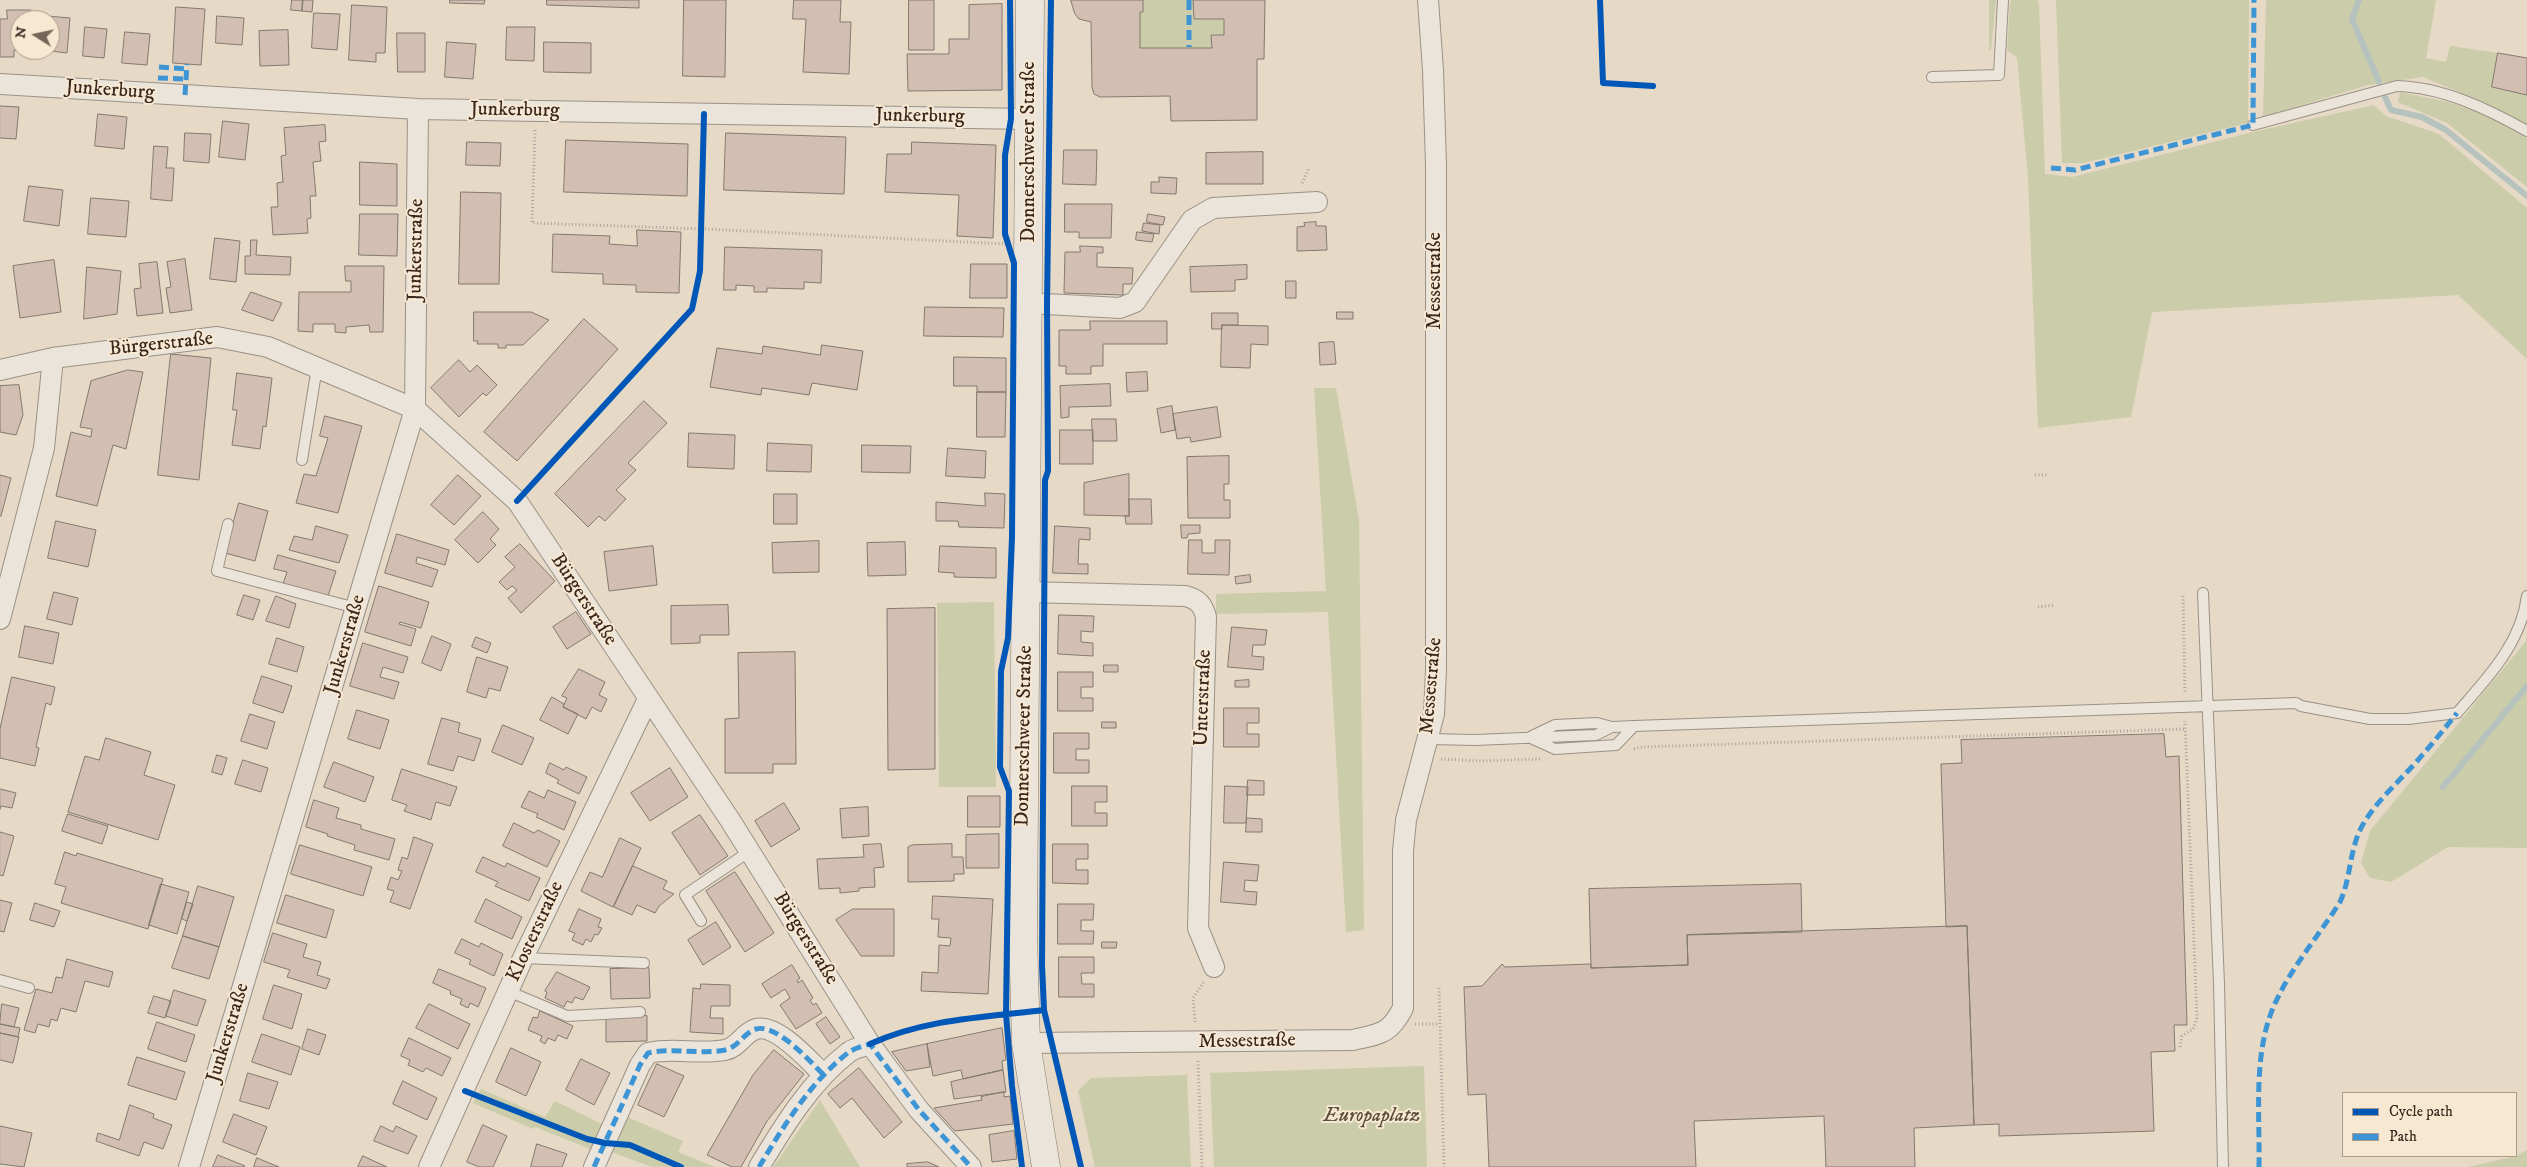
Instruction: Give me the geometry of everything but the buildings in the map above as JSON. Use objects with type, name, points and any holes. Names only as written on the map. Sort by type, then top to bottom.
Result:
[{"type":"main road","name":"Donnerschweer Straße","points":[[1030,0],[1023,935],[1026,1043],[1046,1167]]},
{"type":"street","name":"Messestraße","points":[[1026,1043],[1353,1040],[1378,1035],[1395,1024],[1403,1008],[1403,851],[1406,828],[1434,714],[1436,670],[1436,165],[1434,70],[1428,0]]},
{"type":"street","name":"Junkerburg","points":[[0,84],[418,110],[1030,119]]},
{"type":"street","name":"Junkerstraße","points":[[189,1167],[416,408],[418,110]]},
{"type":"street","points":[[1027,303],[1120,308],[1135,302],[1192,220],[1202,212],[1213,208],[1318,202]]},
{"type":"street","name":"Bürgerstraße","points":[[0,370],[53,358],[217,337],[268,347],[416,408],[518,501],[750,851],[870,1044],[919,1110],[971,1167]]},
{"type":"street","points":[[0,619],[44,448],[53,358]]},
{"type":"street","name":"Unterstraße","points":[[1027,592],[1185,596],[1199,602],[1204,608],[1206,617],[1198,928],[1214,967]]},
{"type":"street","name":"Klosterstraße","points":[[429,1167],[465,1091],[523,958],[648,699]]},
{"type":"street","points":[[594,1167],[640,1065],[648,1053],[659,1051],[724,1050],[737,1045],[748,1033],[767,1028],[778,1033],[824,1075]]},
{"type":"street","points":[[759,1167],[799,1107],[824,1075],[851,1051],[870,1044]]},
{"type":"lane","points":[[1932,77],[2000,75],[2003,0]]},
{"type":"lane","points":[[2253,125],[2397,86],[2416,87],[2454,98],[2492,113],[2527,131]]},
{"type":"lane","points":[[302,460],[317,367]]},
{"type":"lane","points":[[228,524],[217,571],[356,608]]},
{"type":"lane","points":[[2203,594],[2219,984],[2223,1167]]},
{"type":"lane","points":[[1530,737],[1555,725],[1597,723],[1612,727],[2296,703],[2301,706],[2370,719],[2457,713],[2508,651],[2517,635],[2527,596]]},
{"type":"lane","points":[[1530,737],[1555,749],[1616,745],[1634,726]]},
{"type":"lane","points":[[1426,748],[1530,737],[1596,736],[1612,727]]},
{"type":"lane","points":[[701,921],[685,895],[750,851]]},
{"type":"lane","points":[[523,958],[644,963]]},
{"type":"lane","points":[[0,980],[29,988]]},
{"type":"lane","points":[[508,992],[567,1016],[640,1012]]},
{"type":"path","points":[[535,112],[532,223],[978,242]]},
{"type":"path","points":[[701,219],[701,237]]},
{"type":"path","points":[[2034,475],[2048,475]]},
{"type":"path","points":[[2180,1047],[2182,1036],[2193,1030],[2197,1018],[2185,729],[2183,596]]},
{"type":"path","points":[[2038,607],[2054,605]]},
{"type":"path","points":[[1632,750],[1642,747],[2185,729]]},
{"type":"path","points":[[1426,748],[1480,761],[1546,759]]},
{"type":"path","points":[[1438,988],[1444,1167]]},
{"type":"path","points":[[1197,1042],[1202,1167]]},
{"type":"path","points":[[465,1091],[587,1139],[630,1145],[681,1167]]},
{"type":"green space","points":[[1143,0],[1193,0],[1194,19],[1224,19],[1224,35],[1212,35],[1212,48],[1140,48],[1140,12],[1143,12]]},
{"type":"green space","points":[[1989,0],[1996,0],[1991,50],[1989,50]]},
{"type":"green space","points":[[2012,0],[2037,0],[2039,4],[2045,174],[2072,177],[2253,132],[2374,105],[2386,116],[2439,134],[2527,208],[2527,359],[2458,295],[2152,312],[2131,417],[2038,428],[2028,177],[2017,58],[2007,50],[2010,3]]},
{"type":"green space","points":[[2056,0],[2249,0],[2248,123],[2084,163],[2062,163]]},
{"type":"green space","points":[[2266,0],[2436,0],[2426,58],[2446,62],[2450,46],[2498,53],[2492,87],[2527,95],[2527,126],[2485,103],[2423,77],[2368,85],[2263,117]]},
{"type":"green space","points":[[2400,92],[2448,102],[2492,117],[2527,137],[2527,187],[2447,123],[2398,102]]},
{"type":"green space","points":[[1314,388],[1336,388],[1359,520],[1364,930],[1346,932],[1328,612],[1216,614],[1216,594],[1326,591]]},
{"type":"green space","points":[[994,602],[996,787],[939,787],[937,603]]},
{"type":"green space","points":[[2527,632],[2527,848],[2448,847],[2391,882],[2370,878],[2361,863],[2370,831],[2526,641]]},
{"type":"green space","name":"Europaplatz","points":[[1424,1066],[1427,1167],[1214,1167],[1210,1073]]},
{"type":"green space","points":[[1187,1075],[1191,1167],[1095,1167],[1078,1091],[1091,1078]]},
{"type":"green space","points":[[481,1089],[545,1117],[555,1101],[604,1125],[595,1151],[535,1127],[533,1129],[473,1103]]},
{"type":"green space","points":[[820,1100],[860,1167],[773,1167]]},
{"type":"green space","points":[[625,1116],[683,1141],[678,1152],[715,1167],[652,1167],[611,1152]]},
{"type":"green space","points":[[2527,1150],[2527,1167],[2468,1167],[2517,1157]]},
{"type":"waterway","points":[[2359,0],[2352,19],[2379,82]]},
{"type":"waterway","points":[[2385,97],[2391,110],[2422,117],[2446,130],[2527,196]]},
{"type":"waterway","points":[[2443,787],[2527,686]]},
{"type":"marked path","points":[[1189,0],[1189,47]]},
{"type":"marked path","points":[[2051,168],[2075,170],[2253,125],[2254,0]]},
{"type":"marked path","points":[[185,95],[187,64]]},
{"type":"marked path","points":[[159,67],[186,69]]},
{"type":"marked path","points":[[158,78],[186,79]]},
{"type":"marked path","points":[[2259,1167],[2260,1066],[2267,1027],[2273,1008],[2295,967],[2340,902],[2344,893],[2354,846],[2365,820],[2457,713]]},
{"type":"marked path","points":[[594,1167],[640,1065],[648,1053],[657,1051],[706,1052],[725,1050],[734,1046],[752,1031],[764,1029],[783,1037],[824,1075]]},
{"type":"marked path","points":[[759,1167],[799,1105],[822,1077],[849,1052],[870,1044],[919,1110],[971,1167]]},
{"type":"cycle path","points":[[1010,0],[1011,119],[1005,155],[1005,234],[1014,263],[1012,537],[1008,638],[1001,671],[1000,767],[1009,791],[1006,1014],[1012,1086],[1022,1167]]},
{"type":"cycle path","points":[[1051,0],[1047,305],[1048,471],[1045,480],[1042,965],[1044,1010],[1081,1167]]},
{"type":"cycle path","points":[[1600,0],[1603,83],[1653,86]]},
{"type":"cycle path","points":[[517,501],[692,309],[700,271],[704,114]]},
{"type":"cycle path","points":[[870,1044],[912,1029],[934,1024],[1044,1010]]},
{"type":"cycle path","points":[[465,1091],[587,1139],[630,1145],[681,1167]]}]
